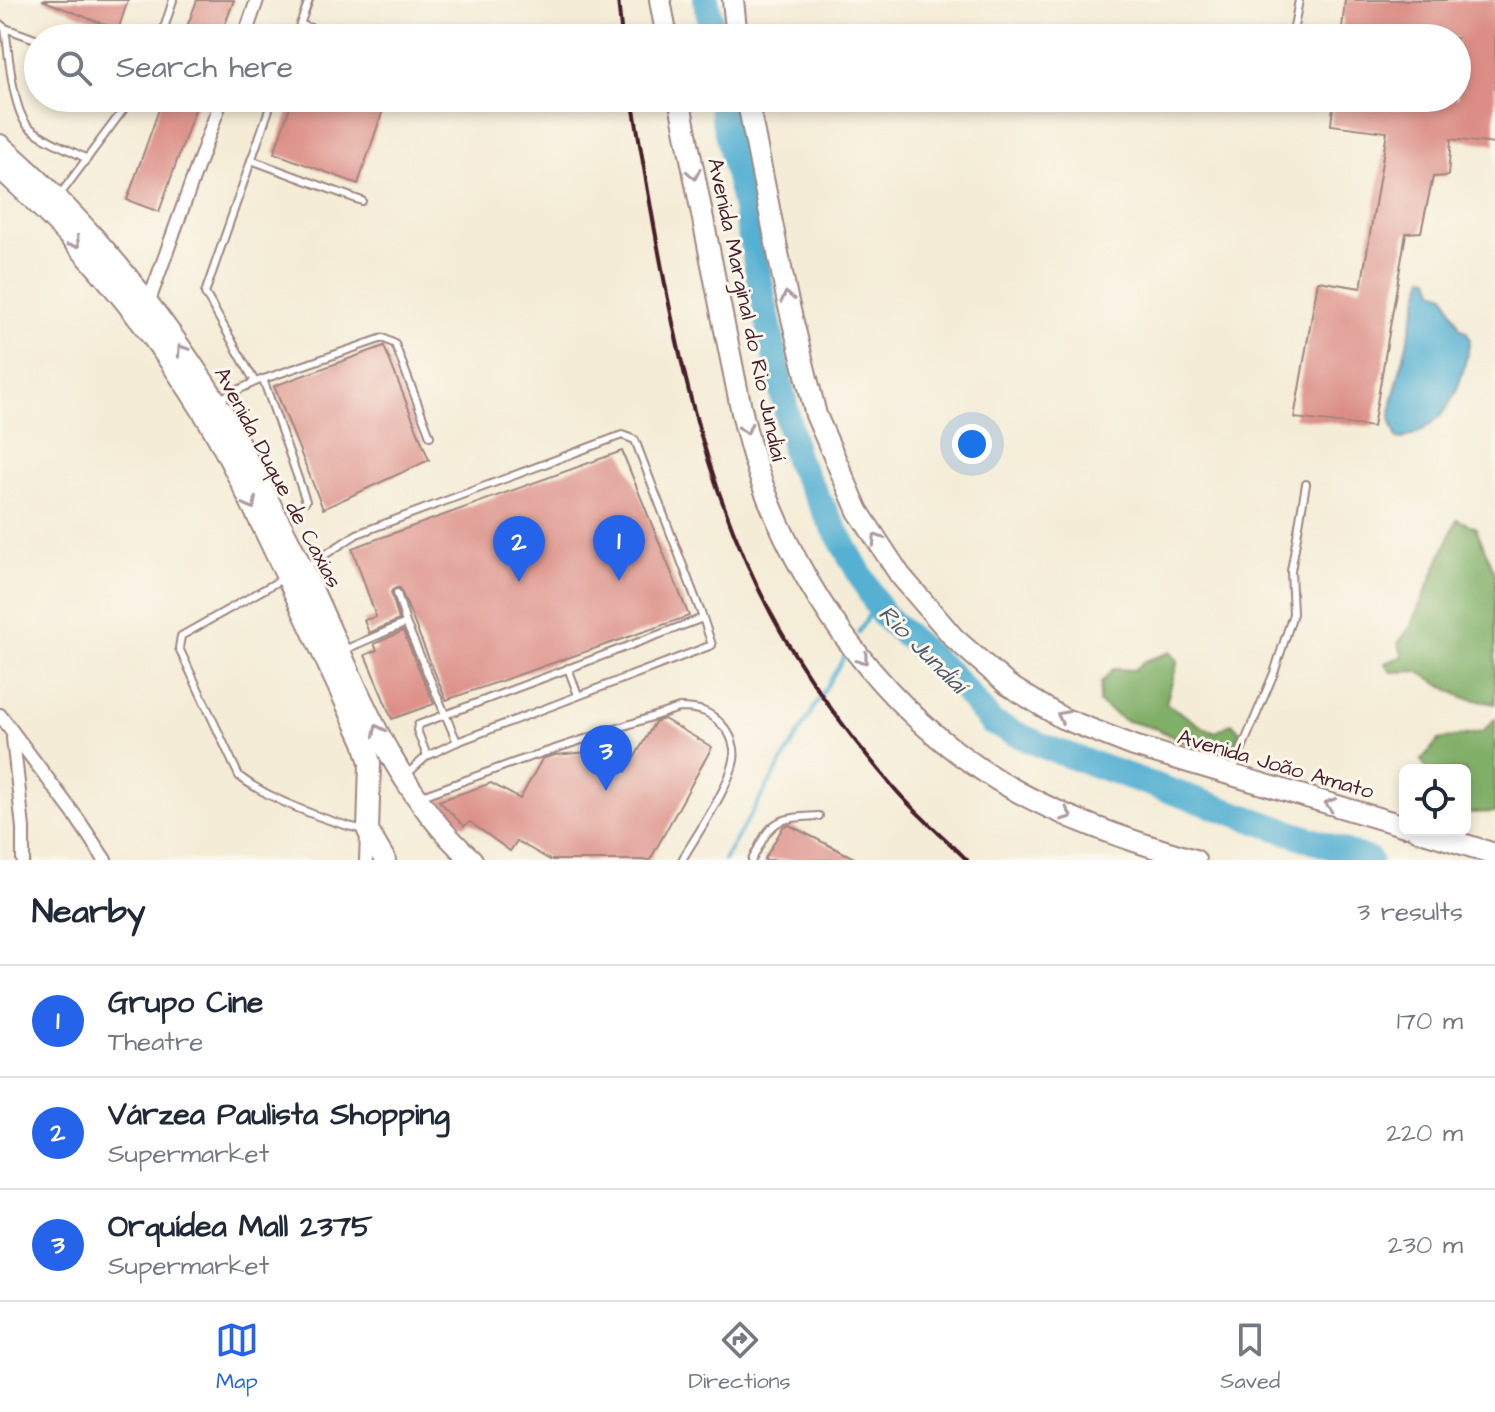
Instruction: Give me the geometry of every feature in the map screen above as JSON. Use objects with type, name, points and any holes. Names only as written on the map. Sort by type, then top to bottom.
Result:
[{"type":"main road","points":[[660,0],[664,24]]},
{"type":"main road","points":[[733,0],[736,24]]},
{"type":"main road","name":"Avenida Marginal do Rio Jundiaí","points":[[682,112],[744,422],[761,481],[785,539],[817,598],[854,649],[903,705],[947,744],[998,781],[1127,840],[1195,860]]},
{"type":"main road","name":"Avenida Marginal do Rio Jundiaí","points":[[750,112],[801,363],[816,415],[858,511],[900,575],[945,627],[1008,685],[1062,718],[1134,746]]},
{"type":"main road","name":"Avenida Duque de Caxias","points":[[0,145],[142,307],[216,400],[295,573],[364,742],[370,763],[368,831]]},
{"type":"main road","name":"Avenida Duque de Caxias","points":[[0,168],[55,209]]},
{"type":"main road","name":"Avenida Duque de Caxias","points":[[142,307],[341,652],[409,789],[445,848],[472,860]]},
{"type":"main road","name":"Avenida João Amato","points":[[1134,746],[1399,824]]},
{"type":"main road","points":[[369,805],[380,793],[409,789]]},
{"type":"main road","points":[[368,831],[385,860]]},
{"type":"main road","points":[[1436,836],[1495,854]]},
{"type":"street","points":[[249,24],[257,0]]},
{"type":"street","points":[[142,307],[217,112]]},
{"type":"street","points":[[0,715],[105,860]]},
{"type":"street","points":[[13,735],[23,828],[23,860]]},
{"type":"street","points":[[366,860],[368,831]]},
{"type":"lane","points":[[165,24],[173,0]]},
{"type":"lane","points":[[300,24],[309,0]]},
{"type":"lane","points":[[1295,24],[1299,0]]},
{"type":"lane","points":[[3,26],[24,34]]},
{"type":"lane","points":[[3,26],[18,103],[25,123],[87,159]]},
{"type":"lane","points":[[55,209],[122,112]]},
{"type":"lane","points":[[268,112],[205,293],[259,381],[306,501]]},
{"type":"lane","points":[[251,160],[362,201]]},
{"type":"lane","name":"Avenida Duque de Caxias","points":[[0,179],[35,214],[55,209]]},
{"type":"lane","points":[[216,400],[259,381],[383,338],[395,344],[430,436]]},
{"type":"lane","points":[[368,831],[330,820],[252,787],[239,776],[179,648],[181,636],[295,573],[357,534],[622,435],[629,436],[635,440],[712,645],[427,756],[409,789]]},
{"type":"lane","points":[[1231,775],[1274,673],[1293,614],[1291,571],[1306,484]]},
{"type":"lane","points":[[397,593],[406,623],[457,742]]},
{"type":"lane","points":[[427,756],[417,727],[703,618]]},
{"type":"lane","points":[[341,652],[406,623]]},
{"type":"lane","points":[[568,668],[578,695]]},
{"type":"lane","points":[[409,789],[679,708],[696,708],[713,714],[730,733],[735,757],[728,776],[682,860]]},
{"type":"lane","points":[[752,860],[769,827],[789,817],[819,816]]},
{"type":"green space","points":[[1457,519],[1476,528],[1495,574],[1495,704],[1462,697],[1417,671],[1391,672],[1385,663],[1403,656],[1398,643],[1411,626]]},
{"type":"green space","points":[[1171,652],[1178,661],[1166,703],[1216,732],[1232,723],[1240,732],[1235,750],[1189,745],[1157,729],[1124,720],[1099,703],[1101,683],[1113,669],[1134,670],[1145,661]]},
{"type":"green space","points":[[1495,719],[1495,812],[1471,813],[1471,764],[1423,764],[1421,760],[1439,740],[1482,732]]},
{"type":"water","points":[[1424,276],[1430,278],[1434,290],[1445,294],[1460,328],[1466,331],[1470,339],[1458,387],[1443,412],[1419,432],[1402,439],[1397,438],[1391,421],[1392,403]]},
{"type":"building","points":[[42,0],[128,0],[120,24],[103,24]]},
{"type":"building","points":[[197,0],[234,0],[225,24],[188,24]]},
{"type":"building","points":[[1345,0],[1495,0],[1495,144],[1451,139],[1448,176],[1433,177],[1421,232],[1406,233],[1373,427],[1294,418],[1318,281],[1361,288],[1387,132],[1331,125],[1332,112],[1471,112],[1471,24],[1342,24]]},
{"type":"building","points":[[158,112],[194,112],[159,212],[127,200]]},
{"type":"building","points":[[288,112],[382,112],[358,184],[274,153]]},
{"type":"building","points":[[384,346],[429,460],[323,509],[274,386]]},
{"type":"building","points":[[622,451],[689,616],[446,700],[400,588],[391,592],[399,620],[369,633],[364,620],[376,617],[352,548]]},
{"type":"building","points":[[403,631],[434,704],[392,719],[365,655],[377,650],[374,644]]},
{"type":"building","points":[[664,719],[712,747],[650,860],[550,860],[517,841],[510,851],[470,822],[464,826],[439,801],[491,783],[520,799],[542,759],[555,755],[588,752],[626,772],[655,722]]},
{"type":"building","points":[[789,825],[858,860],[764,860],[783,827]]},
{"type":"waterway","name":"Rio Jundiaí","points":[[706,0],[711,24]]},
{"type":"waterway","name":"Rio Jundiaí","points":[[723,112],[796,459],[882,614],[952,676],[992,723],[1050,749],[1369,860]]},
{"type":"waterway","points":[[858,633],[876,603]]},
{"type":"waterway","points":[[724,860],[844,657]]},
{"type":"railway","points":[[618,0],[621,24]]},
{"type":"railway","points":[[634,112],[656,239],[686,381],[728,519],[756,584],[790,647],[852,737],[902,798],[967,860]]},
{"type":"place","name":"Grupo Cine","points":[[619,581]]},
{"type":"place","name":"Várzea Paulista Shopping","points":[[519,582]]},
{"type":"place","name":"Orquídea Mall 2375","points":[[606,791]]}]
